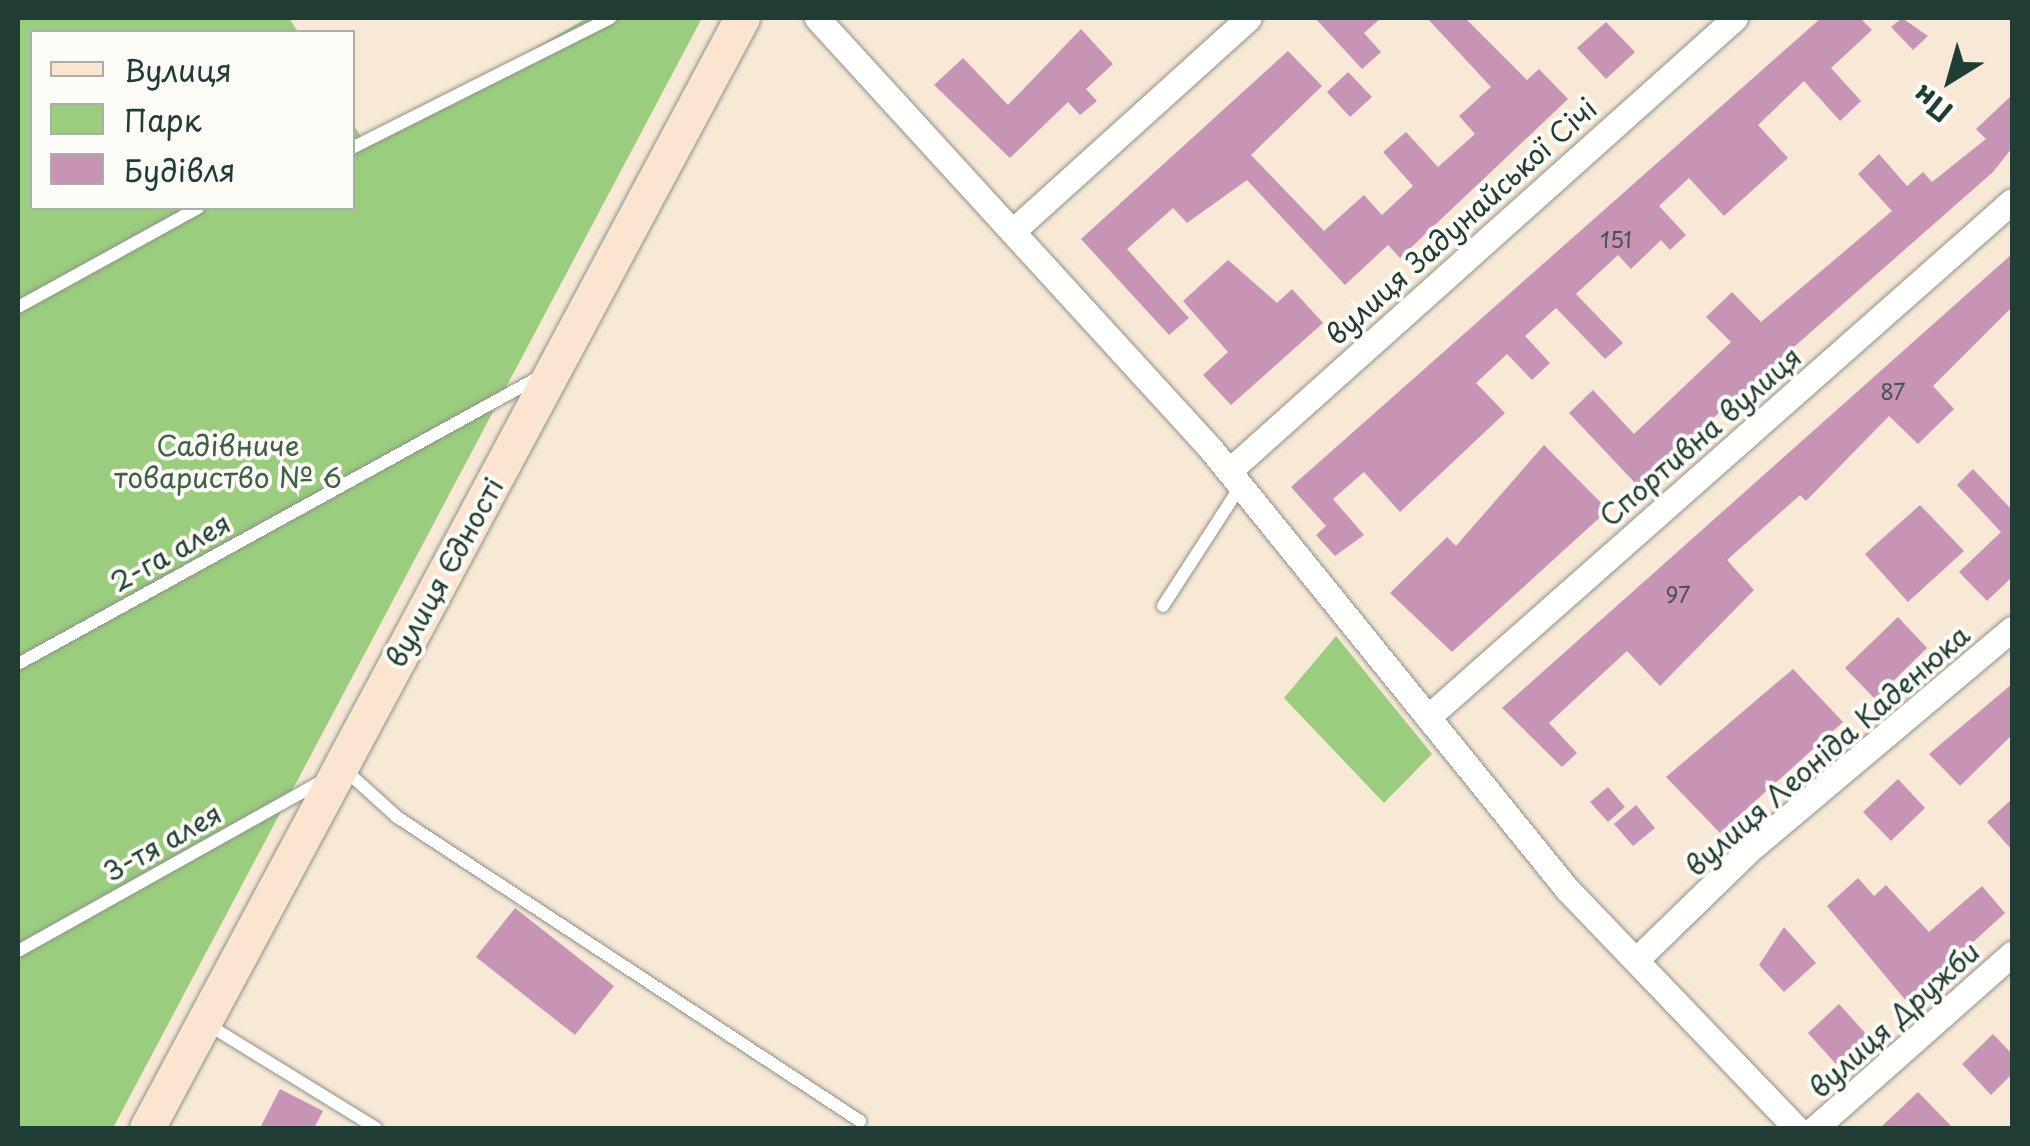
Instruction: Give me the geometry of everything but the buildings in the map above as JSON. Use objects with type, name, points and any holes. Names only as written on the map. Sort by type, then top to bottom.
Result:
[{"type":"main road","name":"вулиця Єдності","points":[[147,1128],[335,770],[742,18]]},
{"type":"street","points":[[818,18],[1014,230],[1234,479],[1567,889],[1638,958],[1796,1128]]},
{"type":"street","points":[[1014,230],[1250,18]]},
{"type":"street","name":"вулиця Задунайської Січі","points":[[1234,479],[1735,18]]},
{"type":"street","name":"Спортивна вулиця","points":[[1428,717],[2012,201]]},
{"type":"street","name":"вулиця Леоніда Каденюка","points":[[1638,958],[1748,851],[2012,629]]},
{"type":"street","name":"вулиця Дружби","points":[[1815,1128],[2012,954]]},
{"type":"lane","points":[[355,146],[610,18]]},
{"type":"lane","points":[[18,307],[194,210]]},
{"type":"lane","name":"2-га алея","points":[[18,664],[557,366]]},
{"type":"lane","points":[[1164,606],[1234,479]]},
{"type":"lane","points":[[335,770],[396,817],[860,1121]]},
{"type":"lane","name":"3-тя алея","points":[[18,951],[335,770]]},
{"type":"lane","points":[[205,1022],[376,1128]]},
{"type":"green space","name":"Садівниче товариство № 6","points":[[18,18],[289,18],[297,30],[30,30],[30,210],[355,210],[355,127],[367,146],[587,18],[702,18],[113,1128],[18,1128]]},
{"type":"green space","points":[[1336,636],[1432,754],[1384,803],[1284,698]]}]
